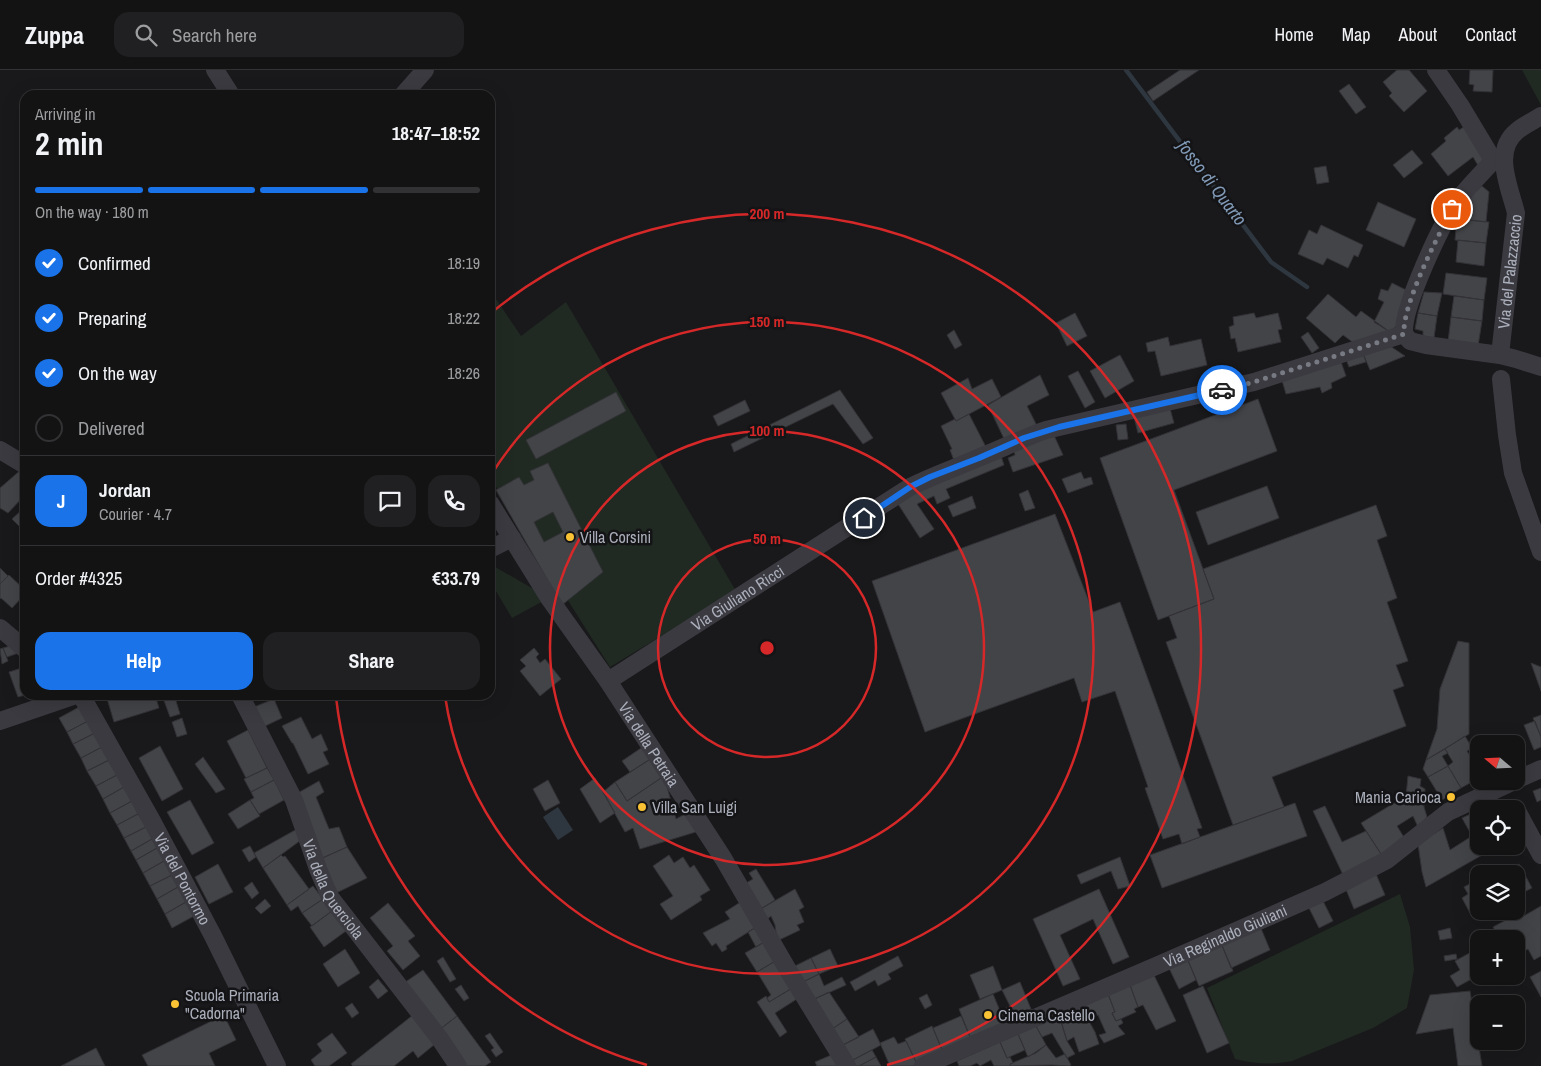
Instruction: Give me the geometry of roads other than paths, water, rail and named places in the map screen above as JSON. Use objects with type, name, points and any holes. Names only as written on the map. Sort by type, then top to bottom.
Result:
[{"type":"street","points":[[215,70],[228,90]]},
{"type":"street","points":[[407,90],[425,70]]},
{"type":"street","points":[[1436,70],[1487,150],[1491,163],[1459,199],[1448,217],[1418,281],[1406,314],[1404,334],[1410,341],[1426,345],[1500,355],[1541,367]]},
{"type":"street","name":"Via del Palazzaccio","points":[[1500,355],[1516,213],[1504,172],[1505,152],[1516,132],[1541,116]]},
{"type":"street","name":"Via Giuliano Ricci","points":[[608,681],[910,487],[930,477],[1046,430],[1254,382],[1404,334]]},
{"type":"street","points":[[1501,379],[1513,473],[1541,552]]},
{"type":"street","points":[[0,450],[20,462]]},
{"type":"street","name":"Via della Petraia","points":[[495,511],[549,598],[608,681],[722,858],[847,1066]]},
{"type":"street","points":[[495,546],[512,538]]},
{"type":"street","points":[[0,628],[20,644]]},
{"type":"street","points":[[0,721],[61,700]]},
{"type":"street","name":"Via del Pontormo","points":[[84,700],[162,839],[213,936],[277,1066]]},
{"type":"street","name":"Via della Querciola","points":[[243,700],[294,800],[318,870],[330,897],[440,1039],[458,1066]]},
{"type":"street","name":"Via Reginaldo Giuliani","points":[[1525,776],[1541,770]]},
{"type":"street","name":"Via Reginaldo Giuliani","points":[[923,1066],[1325,892],[1387,860],[1448,812],[1494,790]]},
{"type":"street","points":[[1525,825],[1541,853]]},
{"type":"waterway","name":"fosso di Quarto","points":[[1126,70],[1271,262],[1307,287]]},
{"type":"place","name":"Villa Corsini","points":[[570,537]]},
{"type":"place","name":"Mania Carioca","points":[[1451,797]]},
{"type":"place","name":"Villa San Luigi","points":[[642,807]]},
{"type":"place","name":"Scuola Primaria \"Cadorna\"","points":[[175,1004]]},
{"type":"place","name":"Cinema Castello","points":[[988,1015]]}]
